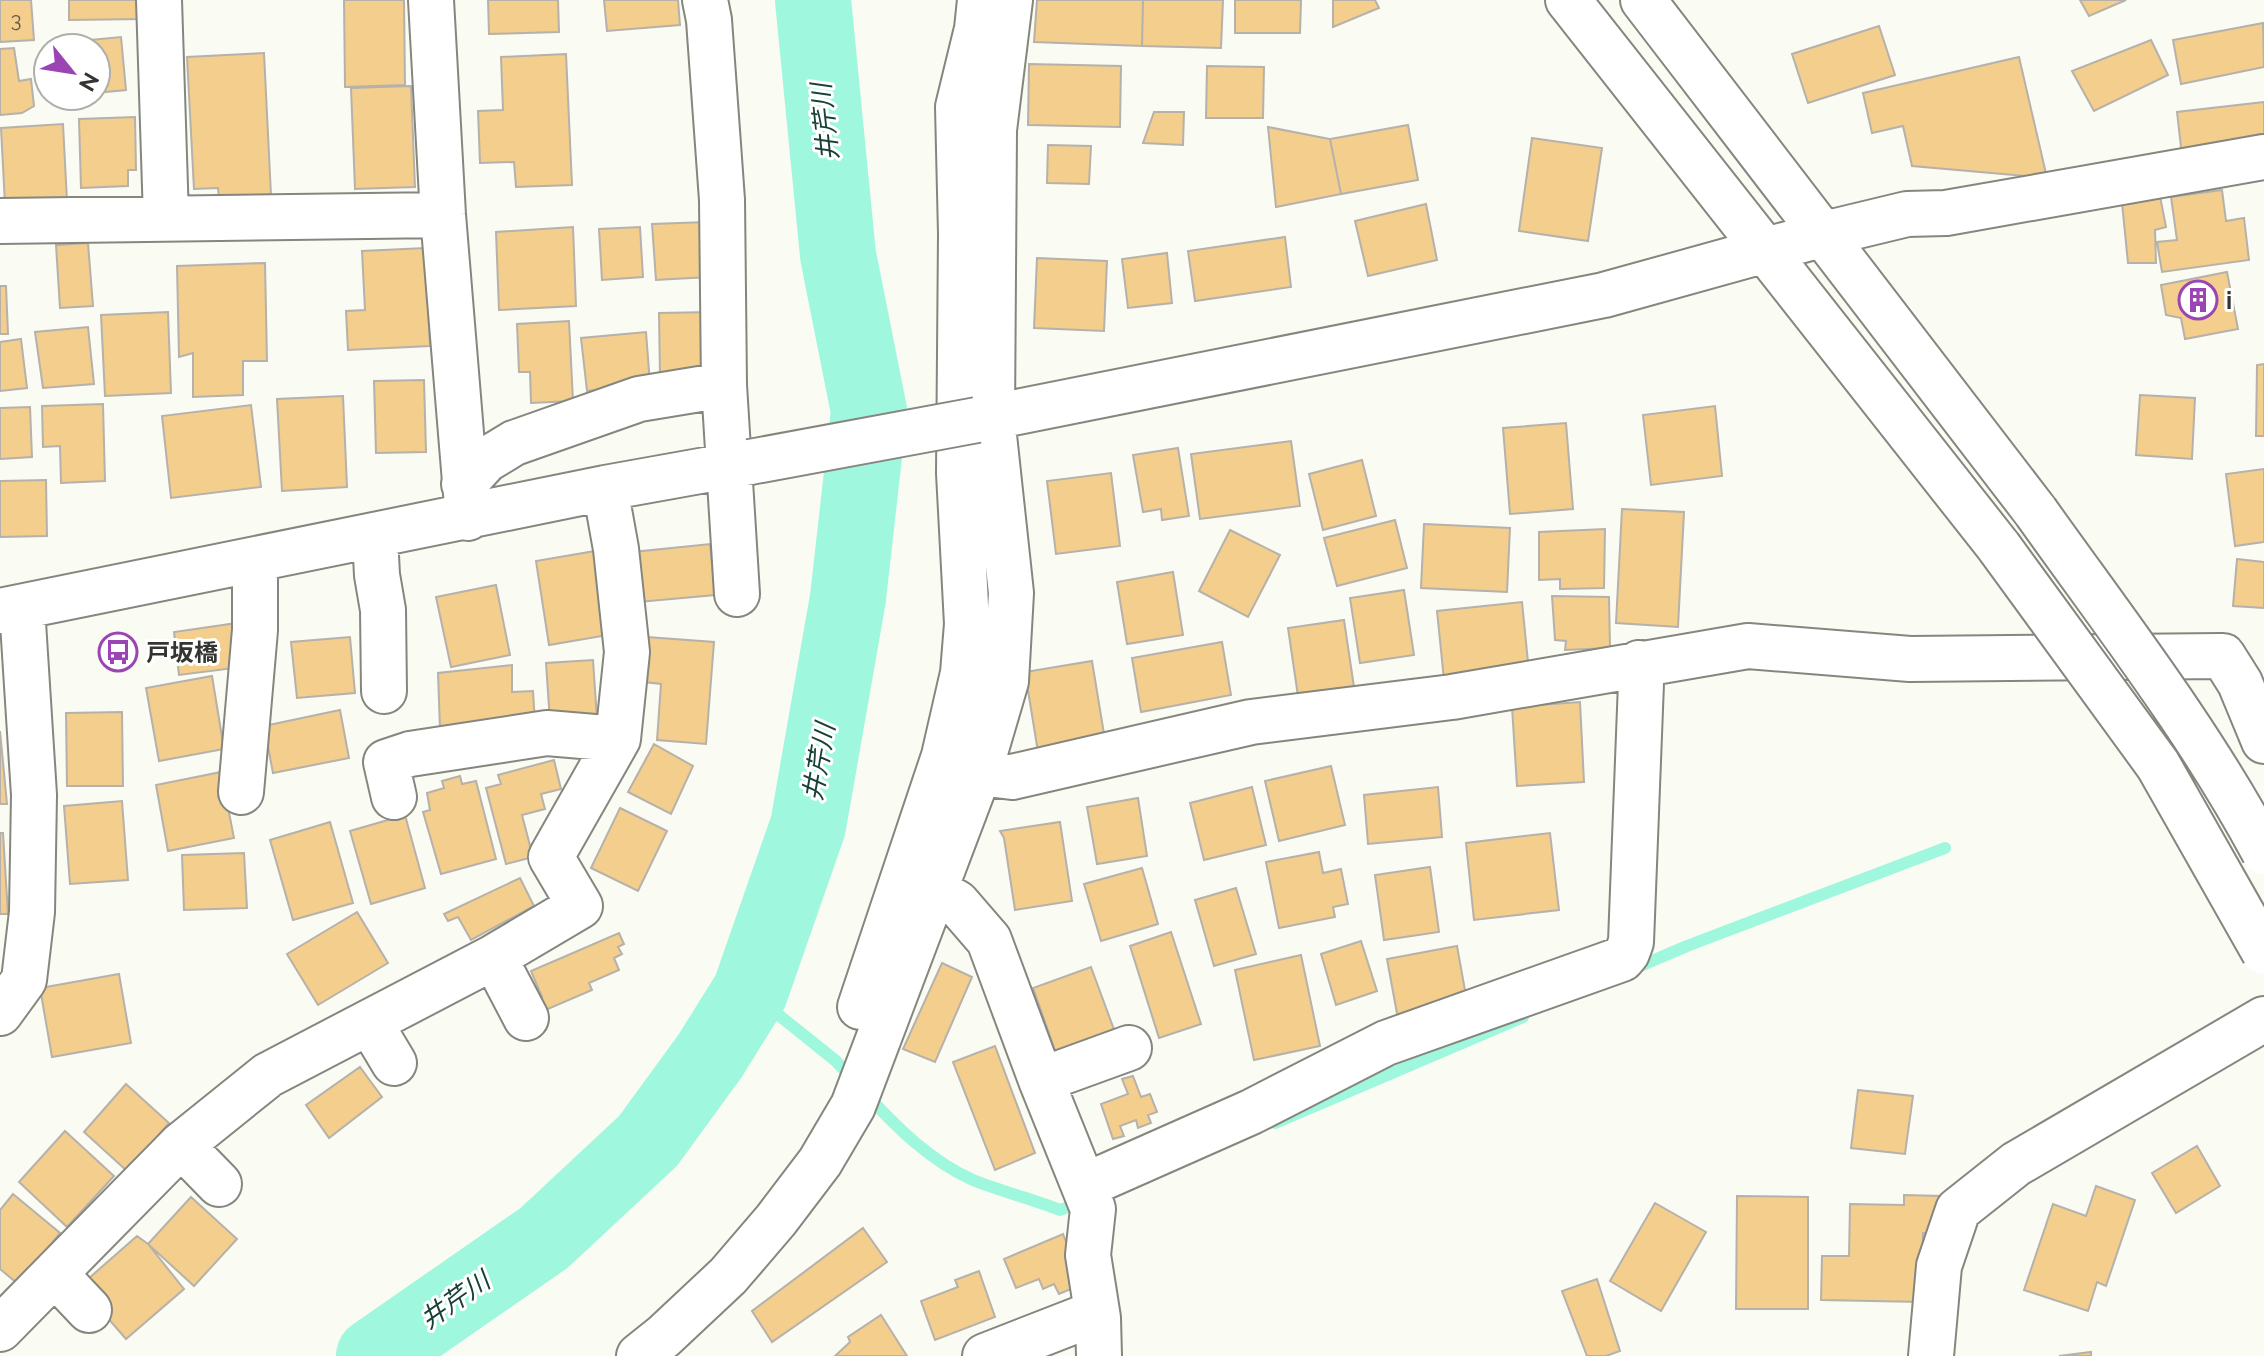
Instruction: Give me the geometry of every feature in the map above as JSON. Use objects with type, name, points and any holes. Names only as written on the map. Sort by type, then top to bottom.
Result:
[{"type":"street","points":[[159,0],[166,218]]},
{"type":"street","points":[[431,0],[443,215],[466,501]]},
{"type":"street","points":[[705,0],[722,200],[724,385],[740,463],[737,594]]},
{"type":"street","points":[[820,1162],[811,1146],[811,1133],[860,1008],[944,756],[963,673],[967,624],[959,473],[961,234],[958,107],[977,29],[980,0]]},
{"type":"street","points":[[639,1356],[728,1276],[820,1162],[853,1106],[979,773],[1006,681],[1011,593],[984,418],[994,130],[1010,0]]},
{"type":"street","points":[[1568,0],[1999,547],[2158,765],[2264,952]]},
{"type":"street","points":[[1643,0],[2036,512],[2163,690],[2245,816],[2264,852]]},
{"type":"street","points":[[0,1013],[24,980],[32,912],[34,795],[11,609],[375,536],[466,501],[605,488],[984,418],[1604,295],[1907,214],[1946,213],[2264,157]]},
{"type":"street","points":[[0,221],[443,215]]},
{"type":"street","points":[[466,501],[486,460],[514,443],[639,399],[724,385]]},
{"type":"street","points":[[0,1329],[181,1145],[268,1075],[494,957],[580,906],[551,857],[618,739],[627,652],[616,549],[605,488]]},
{"type":"street","points":[[375,536],[383,610],[384,691]]},
{"type":"street","points":[[241,792],[255,630],[255,561]]},
{"type":"street","points":[[979,773],[1012,777],[1251,722],[1452,697],[1748,646],[1910,659],[2223,656],[2252,671],[2264,741]]},
{"type":"street","points":[[1088,1195],[1386,1043],[1622,959],[1631,942],[1639,663]]},
{"type":"street","points":[[394,797],[386,762],[410,754],[547,733],[618,739]]},
{"type":"street","points":[[935,890],[957,903],[989,940],[1088,1195],[1088,1255],[1098,1337]]},
{"type":"street","points":[[494,957],[526,1018]]},
{"type":"street","points":[[1931,1356],[1939,1266],[1958,1210],[2016,1164],[2264,1019]]},
{"type":"street","points":[[370,1023],[394,1063]]},
{"type":"street","points":[[1041,1080],[1129,1048]]},
{"type":"street","points":[[181,1145],[219,1184]]},
{"type":"street","points":[[55,1274],[89,1310]]},
{"type":"street","points":[[985,1356],[1080,1319],[1098,1337]]},
{"type":"building","points":[[0,0],[31,0],[32,40],[0,42]]},
{"type":"building","points":[[69,0],[145,0],[145,19],[69,20]]},
{"type":"building","points":[[344,0],[404,0],[405,85],[345,87]]},
{"type":"building","points":[[488,0],[558,0],[559,32],[489,34]]},
{"type":"building","points":[[604,0],[678,0],[680,25],[607,31]]},
{"type":"building","points":[[1037,0],[1143,0],[1142,46],[1034,42]]},
{"type":"building","points":[[1143,0],[1223,0],[1221,48],[1142,46]]},
{"type":"building","points":[[1235,0],[1301,0],[1300,33],[1235,33]]},
{"type":"building","points":[[1333,0],[1375,0],[1379,8],[1333,27]]},
{"type":"building","points":[[2080,0],[2126,0],[2089,16]]},
{"type":"building","points":[[2263,23],[2264,67],[2181,84],[2173,40]]},
{"type":"building","points":[[1879,26],[1895,75],[1808,103],[1792,54]]},
{"type":"building","points":[[121,37],[126,90],[112,91],[112,38]]},
{"type":"building","points":[[2151,40],[2168,75],[2094,111],[2072,71]]},
{"type":"building","points":[[14,48],[19,81],[31,79],[32,107],[22,113],[0,115],[0,49]]},
{"type":"building","points":[[264,53],[271,195],[219,198],[218,188],[194,189],[187,57]]},
{"type":"building","points":[[566,54],[572,185],[516,187],[514,162],[480,163],[478,111],[503,110],[501,57]]},
{"type":"building","points":[[2019,57],[2047,178],[1912,166],[1903,126],[1872,133],[1863,93]]},
{"type":"building","points":[[1029,64],[1121,66],[1120,127],[1028,125]]},
{"type":"building","points":[[1207,66],[1264,67],[1263,118],[1206,118]]},
{"type":"building","points":[[411,86],[415,187],[355,189],[351,88]]},
{"type":"building","points":[[2264,102],[2264,156],[2183,165],[2177,112]]},
{"type":"building","points":[[1154,112],[1184,112],[1183,145],[1143,143]]},
{"type":"building","points":[[135,117],[136,170],[128,170],[128,186],[81,188],[79,119]]},
{"type":"building","points":[[63,124],[67,201],[5,204],[1,128]]},
{"type":"building","points":[[1408,125],[1418,180],[1341,194],[1330,139]]},
{"type":"building","points":[[1268,127],[1330,139],[1341,194],[1276,207]]},
{"type":"building","points":[[1532,138],[1602,148],[1588,241],[1519,231]]},
{"type":"building","points":[[1048,145],[1091,146],[1089,184],[1047,183]]},
{"type":"building","points":[[2222,190],[2226,221],[2244,218],[2249,260],[2162,272],[2157,242],[2177,240],[2171,197]]},
{"type":"building","points":[[2160,196],[2166,227],[2155,230],[2156,263],[2128,263],[2122,203]]},
{"type":"building","points":[[1426,204],[1437,260],[1368,276],[1355,221]]},
{"type":"building","points":[[706,222],[709,277],[656,280],[652,224]]},
{"type":"building","points":[[573,227],[576,306],[499,310],[496,232]]},
{"type":"building","points":[[640,227],[643,277],[602,280],[599,229]]},
{"type":"building","points":[[1285,237],[1291,287],[1195,301],[1188,251]]},
{"type":"building","points":[[88,243],[93,306],[60,308],[56,245]]},
{"type":"building","points":[[425,248],[430,346],[348,350],[346,311],[365,310],[362,251]]},
{"type":"building","points":[[1167,253],[1172,303],[1128,308],[1122,259]]},
{"type":"building","points":[[1037,258],[1107,261],[1104,331],[1034,328]]},
{"type":"building","points":[[265,263],[267,361],[243,361],[243,395],[193,397],[193,353],[179,357],[177,266]]},
{"type":"building","name":"i","points":[[2227,272],[2238,329],[2185,339],[2181,318],[2166,315],[2161,285]]},
{"type":"building","points":[[0,286],[6,286],[8,334],[0,334]]},
{"type":"building","points":[[168,312],[171,393],[105,396],[101,315]]},
{"type":"building","points":[[712,312],[713,375],[660,376],[659,313]]},
{"type":"building","points":[[569,321],[573,401],[531,403],[530,372],[519,372],[517,324]]},
{"type":"building","points":[[88,327],[94,384],[43,388],[35,332]]},
{"type":"building","points":[[646,332],[650,384],[587,391],[581,338]]},
{"type":"building","points":[[21,339],[27,388],[0,391],[0,342]]},
{"type":"building","name":"i","points":[[2264,364],[2264,436],[2256,436],[2257,365]]},
{"type":"building","points":[[424,380],[426,452],[376,453],[374,381]]},
{"type":"building","points":[[2140,395],[2195,398],[2192,459],[2136,455]]},
{"type":"building","points":[[343,396],[347,487],[282,491],[277,399]]},
{"type":"building","points":[[103,404],[105,481],[61,483],[60,446],[43,447],[42,406]]},
{"type":"building","points":[[251,405],[261,487],[171,498],[162,416]]},
{"type":"building","points":[[1715,406],[1722,476],[1651,485],[1643,415]]},
{"type":"building","points":[[30,407],[32,457],[0,459],[0,408]]},
{"type":"building","points":[[1566,423],[1573,509],[1510,514],[1503,428]]},
{"type":"building","points":[[1291,441],[1300,506],[1200,519],[1191,454]]},
{"type":"building","points":[[1178,448],[1189,516],[1162,520],[1161,509],[1143,512],[1133,455]]},
{"type":"building","points":[[1362,460],[1376,516],[1323,530],[1309,474]]},
{"type":"building","points":[[2264,469],[2264,542],[2235,546],[2226,474]]},
{"type":"building","points":[[1111,473],[1120,546],[1056,554],[1047,481]]},
{"type":"building","points":[[46,480],[47,536],[0,537],[0,481]]},
{"type":"building","points":[[1622,509],[1684,512],[1678,627],[1616,623]]},
{"type":"building","points":[[1395,520],[1407,568],[1337,586],[1324,538]]},
{"type":"building","points":[[1424,524],[1510,528],[1507,592],[1421,588]]},
{"type":"building","points":[[1605,529],[1604,588],[1560,589],[1560,579],[1539,580],[1539,532]]},
{"type":"building","points":[[1230,530],[1280,555],[1248,617],[1199,591]]},
{"type":"building","points":[[710,544],[715,595],[639,602],[633,552]]},
{"type":"building","points":[[595,551],[608,635],[549,645],[536,561]]},
{"type":"building","points":[[2237,559],[2264,562],[2264,608],[2233,606]]},
{"type":"building","points":[[1173,572],[1183,635],[1127,644],[1117,582]]},
{"type":"building","points":[[496,585],[510,655],[451,667],[436,597]]},
{"type":"building","points":[[1404,590],[1414,655],[1360,663],[1350,598]]},
{"type":"building","points":[[1552,596],[1609,597],[1610,648],[1565,650],[1566,641],[1555,640]]},
{"type":"building","points":[[1522,602],[1529,672],[1444,680],[1437,611]]},
{"type":"building","points":[[1344,620],[1354,687],[1298,696],[1288,628]]},
{"type":"building","points":[[237,623],[243,667],[179,675],[174,632]]},
{"type":"building","points":[[350,637],[355,693],[297,698],[291,642]]},
{"type":"building","points":[[647,637],[714,642],[706,744],[657,740],[661,684],[644,682]]},
{"type":"building","points":[[1222,642],[1231,695],[1141,712],[1132,658]]},
{"type":"building","points":[[593,660],[597,719],[550,722],[546,663]]},
{"type":"building","points":[[1092,661],[1105,740],[1038,752],[1025,672]]},
{"type":"building","points":[[512,665],[512,692],[533,691],[535,723],[440,729],[438,673]]},
{"type":"building","points":[[212,676],[224,749],[159,761],[146,688]]},
{"type":"building","points":[[1580,702],[1584,782],[1517,786],[1512,707]]},
{"type":"building","points":[[340,710],[349,758],[273,773],[264,726]]},
{"type":"building","points":[[122,712],[123,786],[67,786],[66,713]]},
{"type":"building","points":[[0,731],[7,804],[0,804]]},
{"type":"building","points":[[654,744],[693,766],[671,814],[628,792]]},
{"type":"building","points":[[554,760],[561,789],[541,794],[545,809],[522,815],[533,857],[506,864],[486,788],[501,784],[498,775]]},
{"type":"building","points":[[1331,766],[1345,825],[1279,841],[1265,781]]},
{"type":"building","points":[[221,772],[234,838],[168,851],[156,785]]},
{"type":"building","points":[[460,776],[462,784],[476,781],[496,859],[441,874],[423,812],[430,810],[427,793],[444,788],[442,781]]},
{"type":"building","points":[[1252,787],[1266,845],[1204,860],[1190,803]]},
{"type":"building","points":[[1438,787],[1442,837],[1368,844],[1364,795]]},
{"type":"building","points":[[1138,798],[1147,856],[1097,864],[1087,807]]},
{"type":"building","points":[[122,801],[128,880],[70,884],[64,806]]},
{"type":"building","points":[[620,808],[667,831],[638,891],[591,868]]},
{"type":"building","points":[[405,815],[425,888],[371,904],[350,831]]},
{"type":"building","points":[[330,822],[353,903],[293,920],[270,840]]},
{"type":"building","points":[[1060,822],[1072,901],[1015,910],[1004,838],[1000,831]]},
{"type":"building","points":[[0,833],[3,833],[8,914],[0,914]]},
{"type":"building","points":[[1550,833],[1559,910],[1474,920],[1466,843]]},
{"type":"building","points":[[1319,852],[1323,873],[1341,869],[1348,904],[1333,907],[1335,917],[1279,928],[1266,862]]},
{"type":"building","points":[[244,853],[247,908],[184,910],[182,855]]},
{"type":"building","points":[[1430,867],[1439,932],[1384,940],[1375,875]]},
{"type":"building","points":[[1142,868],[1158,924],[1101,941],[1084,884]]},
{"type":"building","points":[[520,878],[534,906],[471,940],[458,917],[448,921],[444,914]]},
{"type":"building","points":[[1236,888],[1256,954],[1214,966],[1195,900]]},
{"type":"building","points":[[357,912],[388,963],[318,1005],[287,954]]},
{"type":"building","points":[[1171,932],[1201,1024],[1159,1038],[1130,946]]},
{"type":"building","points":[[619,933],[624,944],[618,947],[622,954],[614,958],[619,970],[589,983],[592,990],[541,1012],[536,1000],[542,997],[531,971]]},
{"type":"building","points":[[1361,941],[1377,991],[1336,1005],[1321,954]]},
{"type":"building","points":[[1457,946],[1468,1007],[1398,1019],[1387,959]]},
{"type":"building","points":[[1301,955],[1320,1046],[1254,1060],[1235,970]]},
{"type":"building","points":[[942,963],[972,977],[935,1062],[903,1049]]},
{"type":"building","points":[[1091,967],[1116,1035],[1057,1056],[1033,988]]},
{"type":"building","points":[[119,974],[131,1043],[52,1057],[40,988]]},
{"type":"building","points":[[995,1046],[1035,1153],[995,1170],[953,1062]]},
{"type":"building","points":[[360,1067],[382,1097],[329,1138],[306,1105]]},
{"type":"building","points":[[1133,1076],[1141,1097],[1150,1094],[1157,1112],[1148,1115],[1151,1123],[1138,1128],[1136,1120],[1120,1126],[1124,1136],[1113,1139],[1101,1104],[1128,1094],[1122,1079]]},
{"type":"building","points":[[126,1084],[169,1123],[127,1171],[84,1132]]},
{"type":"building","points":[[1858,1090],[1913,1096],[1905,1154],[1851,1148]]},
{"type":"building","points":[[65,1131],[114,1176],[67,1227],[19,1182]]},
{"type":"building","points":[[2197,1146],[2220,1186],[2176,1213],[2152,1173]]},
{"type":"building","points":[[2096,1186],[2135,1200],[2106,1286],[2097,1282],[2088,1311],[2024,1290],[2053,1204],[2086,1216]]},
{"type":"building","points":[[13,1194],[60,1233],[18,1284],[0,1269],[0,1210]]},
{"type":"building","points":[[1904,1195],[1942,1196],[1941,1233],[1923,1233],[1922,1302],[1821,1300],[1822,1256],[1849,1256],[1850,1204],[1904,1205]]},
{"type":"building","points":[[1737,1196],[1808,1197],[1808,1309],[1736,1309]]},
{"type":"building","points":[[191,1197],[237,1239],[194,1286],[148,1244]]},
{"type":"building","points":[[1655,1203],[1706,1232],[1661,1311],[1610,1281]]},
{"type":"building","points":[[863,1228],[887,1262],[772,1342],[752,1311]]},
{"type":"building","points":[[1063,1234],[1083,1284],[1059,1294],[1054,1284],[1043,1289],[1039,1279],[1016,1288],[1004,1259]]},
{"type":"building","points":[[137,1236],[148,1244],[184,1289],[126,1339],[80,1286]]},
{"type":"building","points":[[979,1271],[995,1317],[935,1340],[921,1301],[958,1287],[955,1280]]},
{"type":"building","points":[[1597,1279],[1620,1351],[1606,1356],[1587,1356],[1562,1291]]},
{"type":"building","points":[[881,1315],[907,1356],[835,1356],[850,1342],[848,1337]]},
{"type":"building","points":[[2091,1352],[2091,1356],[2059,1356]]},
{"type":"waterway","name":"井芹川","points":[[374,1356],[544,1238],[648,1141],[710,1056],[750,992],[808,826],[848,598],[869,411],[838,255],[813,0]]},
{"type":"waterway","points":[[1631,970],[1945,848]]},
{"type":"waterway","points":[[750,992],[836,1061],[852,1079]]},
{"type":"waterway","points":[[1275,1123],[1523,1017]]},
{"type":"waterway","points":[[868,1096],[916,1143],[958,1173],[1060,1210],[1084,1201]]},
{"type":"place","name":"i","points":[[2198,300]]},
{"type":"place","name":"戸坂橋","points":[[118,652]]}]
